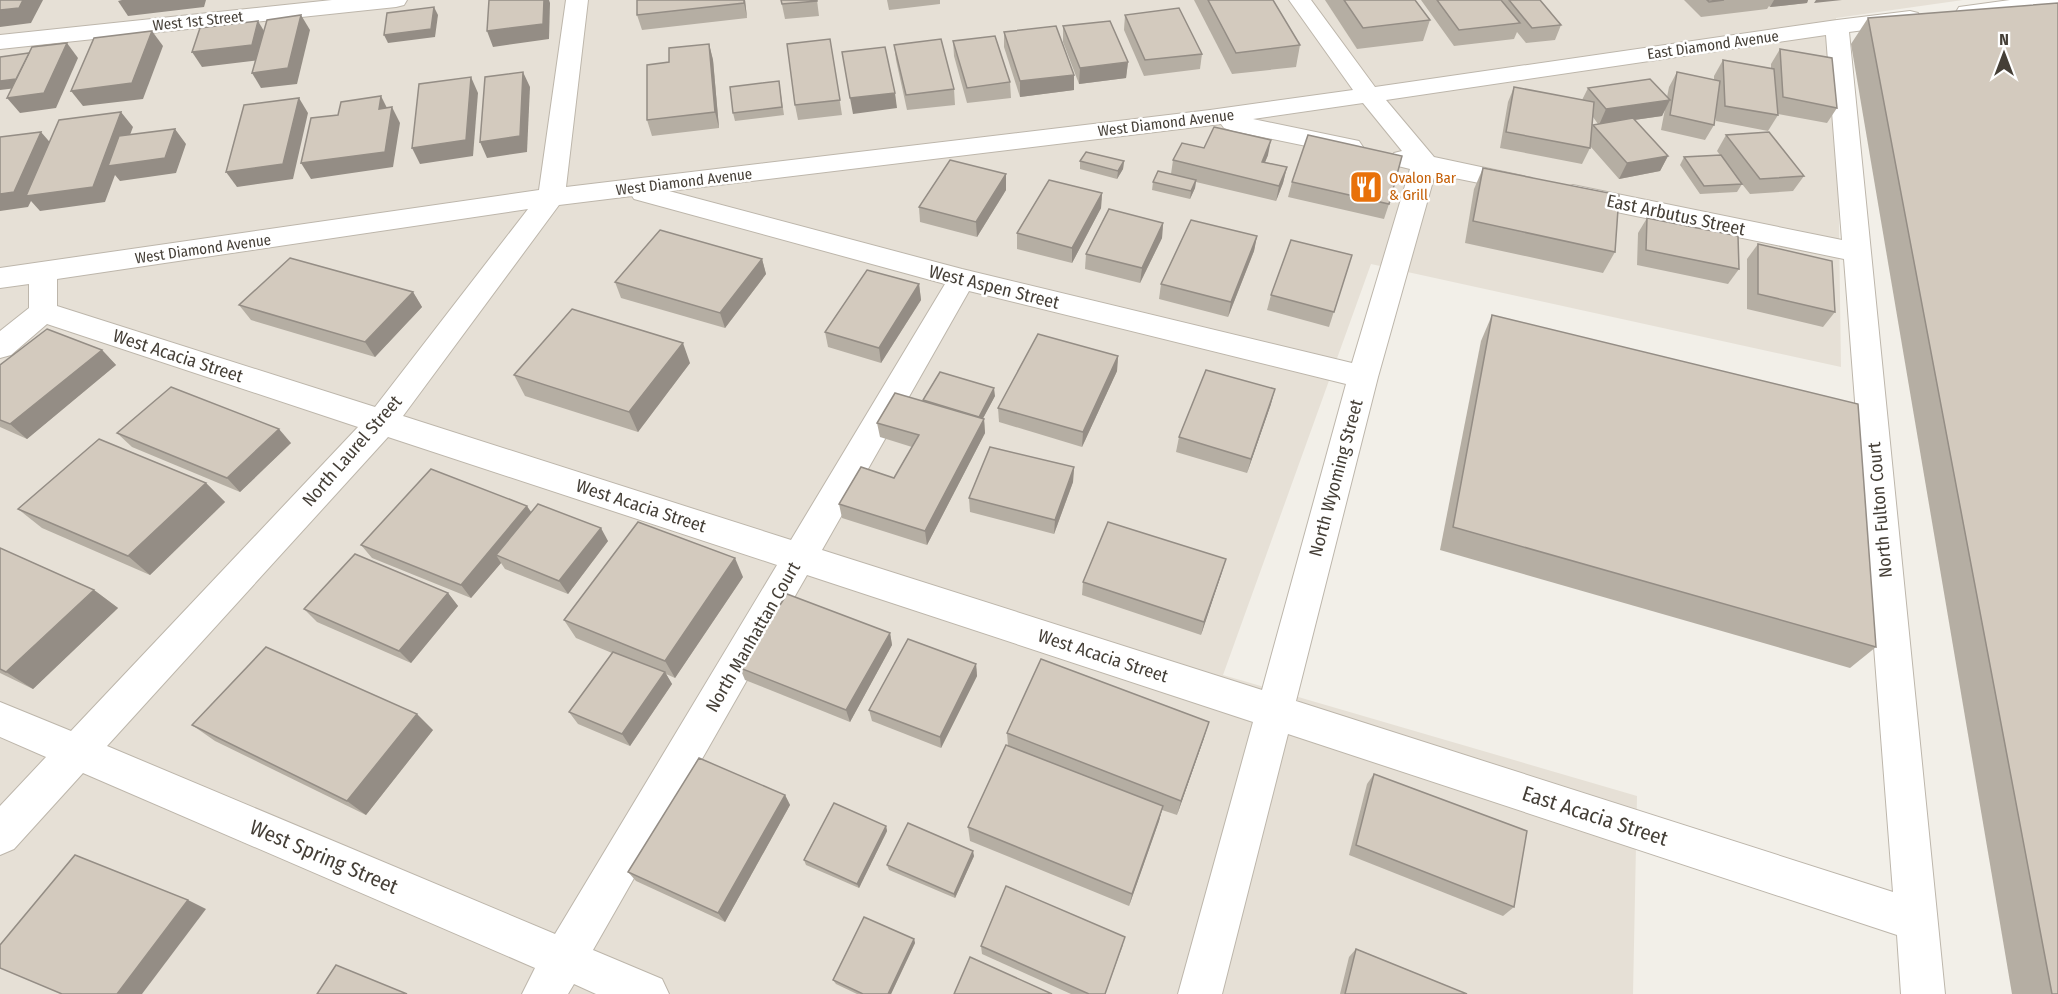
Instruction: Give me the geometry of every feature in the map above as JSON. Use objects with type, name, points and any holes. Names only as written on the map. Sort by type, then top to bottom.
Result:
[{"type":"street","name":"West 1st Street","points":[[0,42],[225,9],[396,0]]},
{"type":"street","name":"North Laurel Street","points":[[0,835],[382,422],[551,197],[577,0]]},
{"type":"street","points":[[1300,0],[1369,95],[1425,164]]},
{"type":"street","name":"East Diamond Avenue","points":[[1369,95],[1837,27],[1943,15],[1999,4],[2058,1]]},
{"type":"street","name":"North Fulton Court","points":[[1837,27],[1923,994]]},
{"type":"street","name":"West Diamond Avenue","points":[[0,278],[551,197],[1210,118],[1369,95]]},
{"type":"street","name":"East Arbutus Street","points":[[1210,118],[1857,252]]},
{"type":"street","name":"North Wyoming Street","points":[[1200,994],[1363,377],[1425,164]]},
{"type":"street","name":"West Aspen Street","points":[[627,189],[962,279],[1363,377]]},
{"type":"street","points":[[0,346],[43,312],[43,273]]},
{"type":"street","name":"North Manhattan Court","points":[[544,994],[962,279]]},
{"type":"street","name":"West Acacia Street","points":[[43,312],[1275,712]]},
{"type":"street","name":"East Acacia Street","points":[[1275,712],[1916,920]]},
{"type":"street","name":"West Spring Street","points":[[0,719],[647,994]]},
{"type":"shaded area","points":[[0,0],[1963,0],[1836,18],[1841,367],[1371,264],[1223,675],[1637,796],[1633,994],[0,994]]},
{"type":"building","points":[[0,0],[23,0],[19,8],[0,10]]},
{"type":"building","points":[[489,0],[544,0],[543,24],[487,31]]},
{"type":"building","points":[[637,0],[744,0],[744,3],[637,15]]},
{"type":"building","points":[[781,0],[817,0],[817,1],[782,4]]},
{"type":"building","points":[[1208,0],[1273,0],[1300,45],[1236,53]]},
{"type":"building","points":[[1344,0],[1415,0],[1430,20],[1363,28]]},
{"type":"building","points":[[1437,0],[1501,0],[1520,23],[1459,30]]},
{"type":"building","points":[[1509,0],[1540,0],[1561,25],[1532,28]]},
{"type":"building","points":[[2058,3],[2058,994],[2052,994],[1868,18]]},
{"type":"building","points":[[434,7],[431,29],[384,35],[387,13]]},
{"type":"building","points":[[1179,8],[1202,54],[1145,60],[1125,15]]},
{"type":"building","points":[[301,15],[288,68],[252,73],[267,20]]},
{"type":"building","points":[[258,21],[252,45],[192,52],[200,28]]},
{"type":"building","points":[[1110,21],[1128,62],[1080,68],[1063,26]]},
{"type":"building","points":[[1056,26],[1074,75],[1020,81],[1004,32]]},
{"type":"building","points":[[152,31],[132,83],[71,91],[94,38]]},
{"type":"building","points":[[995,36],[1010,82],[967,88],[953,41]]},
{"type":"building","points":[[830,39],[840,100],[795,105],[787,44]]},
{"type":"building","points":[[941,39],[954,89],[906,95],[894,45]]},
{"type":"building","points":[[67,43],[44,93],[7,98],[32,47]]},
{"type":"building","points":[[709,44],[715,112],[647,120],[647,65],[669,62],[669,48]]},
{"type":"building","points":[[885,47],[895,93],[850,98],[842,52]]},
{"type":"building","points":[[1780,49],[1832,58],[1837,108],[1783,97]]},
{"type":"building","points":[[29,53],[16,79],[0,81],[0,57]]},
{"type":"building","points":[[1723,60],[1774,69],[1778,115],[1725,106]]},
{"type":"building","points":[[523,72],[520,136],[480,142],[485,77]]},
{"type":"building","points":[[1677,72],[1720,81],[1714,125],[1670,115]]},
{"type":"building","points":[[471,77],[466,140],[412,148],[419,84]]},
{"type":"building","points":[[1650,79],[1670,100],[1606,109],[1588,88]]},
{"type":"building","points":[[779,81],[782,107],[733,113],[730,87]]},
{"type":"building","points":[[1514,87],[1594,102],[1590,148],[1506,132]]},
{"type":"building","points":[[381,96],[379,109],[392,107],[385,152],[301,163],[311,118],[338,115],[341,102]]},
{"type":"building","points":[[299,98],[283,164],[226,172],[244,105]]},
{"type":"building","points":[[121,112],[93,187],[26,196],[59,120]]},
{"type":"building","points":[[1633,118],[1668,156],[1627,163],[1593,125]]},
{"type":"building","points":[[1214,127],[1271,140],[1262,162],[1287,167],[1279,186],[1173,160],[1182,143],[1204,148]]},
{"type":"building","points":[[175,129],[165,158],[108,166],[119,136]]},
{"type":"building","points":[[41,132],[14,192],[0,194],[0,137]]},
{"type":"building","points":[[1769,132],[1804,176],[1760,179],[1726,135]]},
{"type":"building","points":[[1308,135],[1402,156],[1389,204],[1292,182]]},
{"type":"building","points":[[1086,152],[1124,161],[1118,171],[1080,161]]},
{"type":"building","points":[[1721,155],[1742,184],[1704,186],[1684,157]]},
{"type":"building","points":[[950,160],[1006,174],[976,222],[919,207]]},
{"type":"building","points":[[1483,168],[1619,195],[1615,252],[1473,221]]},
{"type":"building","points":[[1158,171],[1196,180],[1191,191],[1153,182]]},
{"type":"building","points":[[1049,180],[1102,193],[1072,248],[1017,233]]},
{"type":"building","points":[[1109,209],[1163,223],[1142,268],[1086,254]]},
{"type":"building","points":[[1647,218],[1738,236],[1739,269],[1646,250]]},
{"type":"building","points":[[1191,220],[1257,236],[1231,302],[1161,284]]},
{"type":"building","points":[[660,230],[762,259],[720,313],[615,282]]},
{"type":"building","points":[[1291,240],[1352,255],[1334,312],[1271,295]]},
{"type":"building","points":[[1758,244],[1832,261],[1835,312],[1758,294]]},
{"type":"building","points":[[290,258],[413,292],[365,342],[239,305]]},
{"type":"building","points":[[867,270],[919,284],[879,348],[825,332]]},
{"type":"building","points":[[572,309],[683,343],[629,412],[514,375]]},
{"type":"building","points":[[1492,315],[1858,404],[1876,647],[1453,527]]},
{"type":"building","points":[[47,329],[102,350],[10,424],[0,420],[0,365]]},
{"type":"building","points":[[1038,334],[1118,356],[1083,432],[998,408]]},
{"type":"building","points":[[1206,370],[1275,389],[1251,459],[1179,437]]},
{"type":"building","points":[[940,372],[994,388],[979,417],[923,400]]},
{"type":"building","points":[[171,387],[279,429],[227,478],[117,433]]},
{"type":"building","points":[[895,393],[984,419],[925,531],[839,504],[861,467],[894,478],[919,435],[877,423]]},
{"type":"building","points":[[99,439],[206,483],[128,556],[18,509]]},
{"type":"building","points":[[990,447],[1074,467],[1055,520],[969,498]]},
{"type":"building","points":[[431,469],[527,506],[461,585],[361,545]]},
{"type":"building","points":[[538,504],[601,528],[559,581],[496,555]]},
{"type":"building","points":[[638,522],[735,558],[665,661],[564,620]]},
{"type":"building","points":[[1108,522],[1226,559],[1204,622],[1083,582]]},
{"type":"building","points":[[0,548],[94,590],[6,672],[0,669]]},
{"type":"building","points":[[355,554],[448,593],[399,651],[304,609]]},
{"type":"building","points":[[787,594],[890,633],[846,710],[740,668]]},
{"type":"building","points":[[908,639],[976,664],[940,737],[869,710]]},
{"type":"building","points":[[266,647],[417,714],[347,801],[192,725]]},
{"type":"building","points":[[613,652],[665,672],[622,734],[569,712]]},
{"type":"building","points":[[1041,659],[1209,722],[1181,801],[1007,733]]},
{"type":"building","points":[[1006,745],[1163,806],[1132,894],[968,827]]},
{"type":"building","points":[[699,758],[785,795],[718,913],[628,872]]},
{"type":"building","points":[[1374,774],[1527,831],[1514,907],[1356,845]]},
{"type":"building","points":[[834,803],[886,826],[857,884],[804,860]]},
{"type":"building","points":[[908,823],[973,851],[954,894],[887,865]]},
{"type":"building","points":[[75,855],[188,900],[117,994],[62,994],[0,968],[0,945]]},
{"type":"building","points":[[1006,886],[1125,937],[1105,994],[1089,994],[981,946]]},
{"type":"building","points":[[864,917],[914,939],[888,994],[863,994],[833,980]]},
{"type":"building","points":[[1356,949],[1467,994],[1345,994]]},
{"type":"building","points":[[970,957],[1052,994],[954,994]]},
{"type":"building","points":[[336,965],[407,994],[317,994]]},
{"type":"place","name":"Ovalon Bar & Grill","points":[[1366,187]]}]
